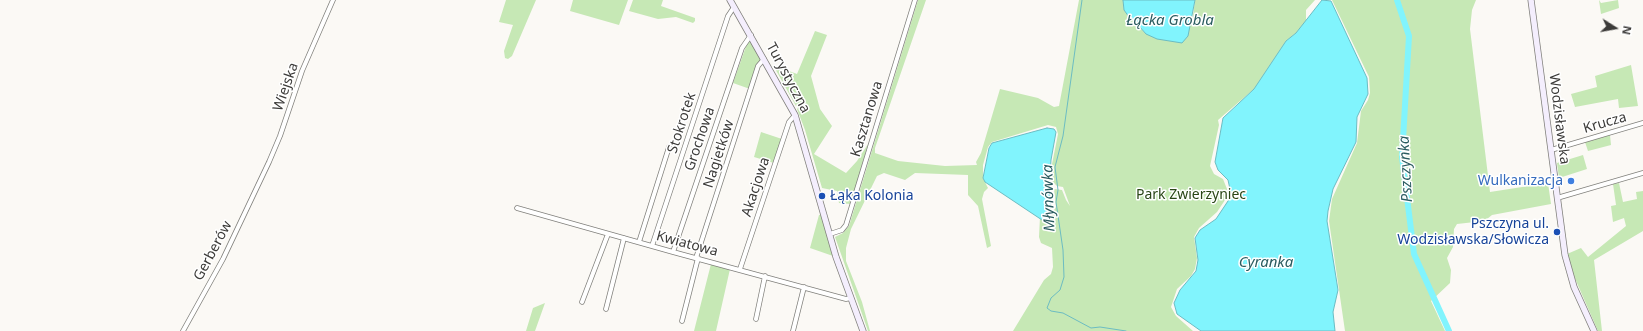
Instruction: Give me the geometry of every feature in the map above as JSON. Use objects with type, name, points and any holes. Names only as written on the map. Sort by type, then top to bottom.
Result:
[{"type":"main road","name":"Wodzisławska","points":[[1532,0],[1557,198],[1568,271],[1594,331]]},
{"type":"main road","name":"Turystyczna","points":[[732,1],[795,115],[830,234],[863,331]]},
{"type":"street","name":"Wiejska","points":[[260,181],[280,136],[302,71],[333,0]]},
{"type":"street","name":"Kasztanowa","points":[[830,234],[842,230],[846,225],[915,0]]},
{"type":"street","name":"Stokrotek","points":[[652,246],[728,16],[734,7]]},
{"type":"street","name":"Grochowa","points":[[673,252],[742,48],[751,35]]},
{"type":"street","name":"Nagietków","points":[[682,321],[697,258],[758,66],[764,59]]},
{"type":"street","name":"Akacjowa","points":[[740,269],[789,120],[795,115]]},
{"type":"street","name":"Krucza","points":[[1551,150],[1643,123]]},
{"type":"street","points":[[639,242],[670,148]]},
{"type":"street","points":[[1557,198],[1643,173]]},
{"type":"street","name":"Gerberów","points":[[183,331],[222,259],[260,181]]},
{"type":"street","name":"Kwiatowa","points":[[517,208],[673,252],[846,298],[851,298]]},
{"type":"street","points":[[582,302],[608,234]]},
{"type":"street","points":[[606,309],[624,238]]},
{"type":"street","points":[[756,319],[765,276]]},
{"type":"street","points":[[793,331],[804,287]]},
{"type":"green space","points":[[506,0],[536,0],[512,56],[508,59],[505,58],[504,51],[513,25],[499,22]]},
{"type":"green space","points":[[573,0],[628,0],[619,25],[570,11]]},
{"type":"green space","points":[[633,0],[663,0],[661,6],[695,18],[695,21],[693,23],[676,17],[658,19],[629,11]]},
{"type":"green space","name":"Park Zwierzyniec","points":[[918,0],[926,0],[875,148],[875,153],[898,161],[945,166],[977,165],[976,162],[981,153],[1000,89],[1038,98],[1054,107],[1059,106],[1079,0],[1123,0],[1124,10],[1146,34],[1192,23],[1195,0],[1315,0],[1306,10],[1306,21],[1296,33],[1286,41],[1254,89],[1218,120],[1219,125],[1210,166],[1214,174],[1223,179],[1227,189],[1225,200],[1217,212],[1199,228],[1194,237],[1197,258],[1195,269],[1191,276],[1177,289],[1171,307],[1176,316],[1193,331],[1013,331],[1044,280],[1051,274],[1053,267],[1052,248],[1041,243],[1039,237],[1040,217],[1046,223],[1056,207],[1054,189],[1062,190],[1070,206],[1063,187],[1057,186],[1052,181],[1052,164],[1058,134],[1056,127],[1048,125],[992,142],[988,147],[983,165],[983,178],[988,188],[984,192],[982,199],[991,246],[987,248],[978,206],[968,195],[968,175],[915,173],[905,180],[884,173],[877,176],[851,229],[846,248],[846,261],[862,302],[870,331],[868,331],[835,237],[843,233],[849,226]]},
{"type":"green space","points":[[1332,0],[1476,0],[1472,10],[1470,29],[1490,192],[1548,183],[1551,204],[1492,215],[1487,219],[1475,222],[1457,224],[1454,229],[1453,247],[1447,258],[1451,270],[1450,283],[1431,301],[1445,331],[1345,331],[1329,221],[1332,199],[1357,143],[1361,111],[1368,100],[1370,93],[1369,77]]},
{"type":"green space","points":[[1599,0],[1601,3],[1618,0],[1619,8],[1601,14]]},
{"type":"green space","points":[[815,31],[827,35],[811,76],[820,109],[832,126],[814,154],[846,173],[857,161],[868,144],[851,204],[839,203],[837,191],[822,188],[797,105],[796,106],[773,65],[797,74]]},
{"type":"green space","points":[[749,38],[762,59],[758,63],[750,89],[733,83]]},
{"type":"green space","points":[[1631,65],[1638,106],[1619,108],[1618,99],[1575,107],[1571,94],[1597,87],[1595,76]]},
{"type":"green space","points":[[761,132],[782,139],[774,163],[754,157]]},
{"type":"green space","points":[[1610,135],[1611,145],[1588,151],[1585,142]]},
{"type":"green space","points":[[1583,155],[1587,169],[1559,178],[1557,163]]},
{"type":"green space","points":[[1619,183],[1623,202],[1637,199],[1636,192],[1643,191],[1643,231],[1594,260],[1602,331],[1598,331],[1573,274],[1567,254],[1581,248],[1588,257],[1626,226],[1624,218],[1613,222],[1611,206],[1616,205],[1613,184]]},
{"type":"green space","points":[[823,214],[833,256],[810,248],[819,215]]},
{"type":"green space","points":[[711,264],[730,269],[716,331],[694,331]]},
{"type":"green space","points":[[545,303],[535,331],[526,331],[533,308]]},
{"type":"water","name":"Łącka Grobla","points":[[1123,0],[1195,0],[1188,36],[1182,43],[1157,39],[1146,34],[1124,10]]},
{"type":"water","name":"Cyranka","points":[[1322,0],[1331,1],[1367,78],[1368,94],[1357,117],[1356,142],[1333,189],[1328,211],[1327,221],[1338,290],[1333,312],[1335,331],[1201,331],[1177,314],[1174,303],[1180,290],[1196,271],[1198,260],[1195,238],[1200,230],[1216,219],[1230,198],[1228,180],[1218,170],[1215,162],[1223,118],[1254,89],[1286,41],[1296,33]]},
{"type":"water","points":[[1047,128],[1054,129],[1056,132],[1051,160],[1049,191],[1051,202],[1048,224],[985,182],[983,178],[989,148],[992,143]]},
{"type":"waterway","name":"Młynówka","points":[[1082,0],[1063,136],[1055,167],[1058,190],[1056,202],[1063,250],[1064,277],[1060,290],[1051,298],[1047,308],[1051,311],[1063,313],[1091,328],[1100,327],[1126,331]]},
{"type":"waterway","name":"Pszczynka","points":[[1397,0],[1409,36],[1402,157],[1414,254],[1449,331]]},
{"type":"place","name":"Wulkanizacja","points":[[1571,181]]},
{"type":"place","name":"Łąka Kolonia","points":[[822,196]]},
{"type":"place","name":"Pszczyna ul. Wodzisławska/Słowicza","points":[[1557,232]]}]
